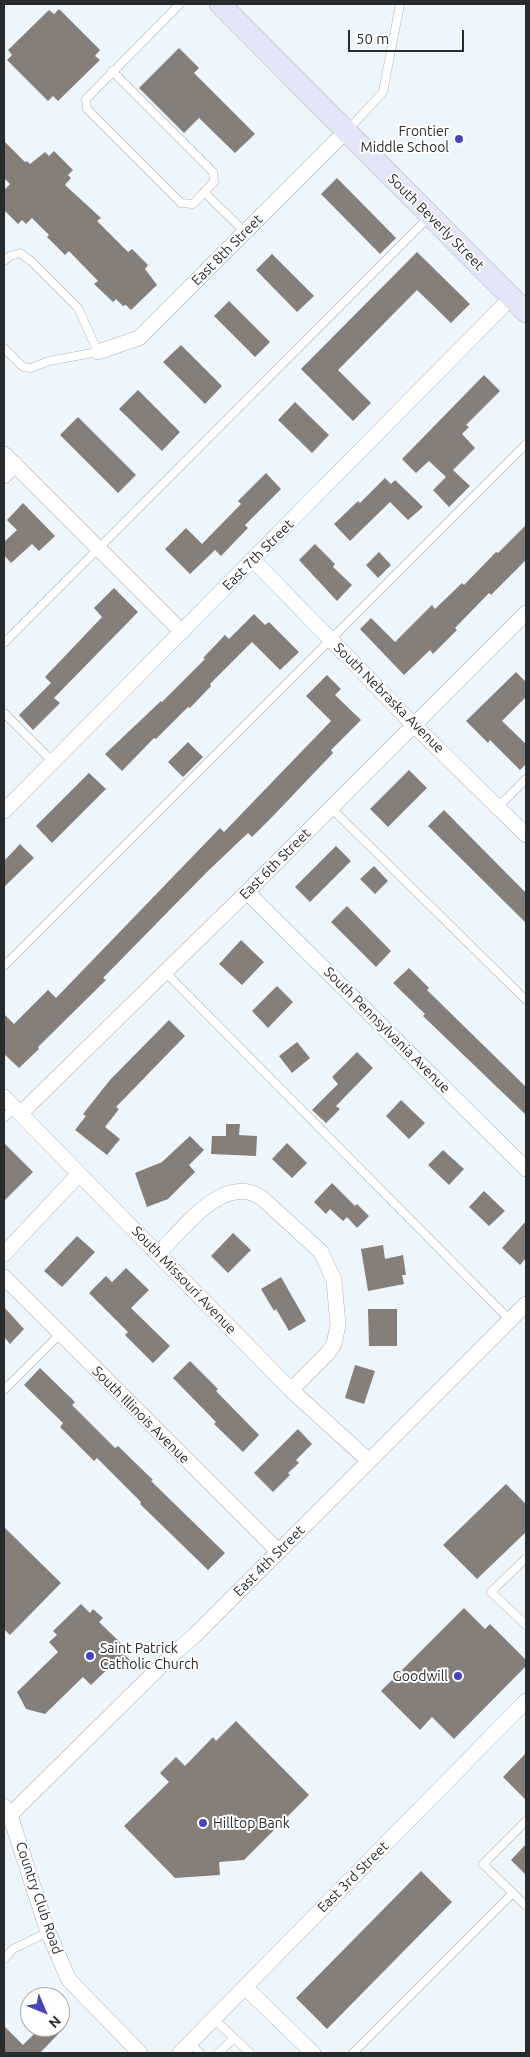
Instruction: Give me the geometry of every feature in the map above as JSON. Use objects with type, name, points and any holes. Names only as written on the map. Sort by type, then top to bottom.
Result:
[{"type":"main road","name":"South Beverly Street","points":[[220,4],[519,305]]},
{"type":"street","name":"East 8th Street","points":[[98,352],[139,338],[346,131]]},
{"type":"street","name":"East 7th Street","points":[[4,811],[253,560],[519,305]]},
{"type":"street","points":[[4,454],[182,632]]},
{"type":"street","points":[[4,476],[15,464]]},
{"type":"street","name":"South Nebraska Avenue","points":[[253,560],[414,725],[526,834]]},
{"type":"street","name":"East 6th Street","points":[[13,1106],[165,972],[526,613]]},
{"type":"street","name":"South Pennsylvania Avenue","points":[[247,892],[526,1169]]},
{"type":"street","name":"South Missouri Avenue","points":[[13,1106],[291,1390],[368,1460]]},
{"type":"street","points":[[4,1254],[79,1174]]},
{"type":"street","points":[[158,1252],[208,1204],[221,1195],[232,1191],[255,1192],[322,1252],[334,1280],[338,1325],[334,1344],[327,1354],[291,1390]]},
{"type":"street","name":"South Illinois Avenue","points":[[4,1277],[279,1552]]},
{"type":"street","name":"East 4th Street","points":[[6,1813],[279,1552],[368,1460],[526,1304]]},
{"type":"street","name":"East 3rd Street","points":[[190,2050],[213,2018],[526,1701]]},
{"type":"street","name":"Country Club Road","points":[[6,1813],[48,1932],[69,1980],[140,2053]]},
{"type":"street","points":[[244,1986],[313,2053]]},
{"type":"lane","points":[[112,72],[213,172],[214,182],[193,204],[181,203],[87,109],[86,99],[112,72],[180,4]]},
{"type":"lane","points":[[346,131],[383,92],[400,4]]},
{"type":"lane","points":[[204,192],[246,232]]},
{"type":"lane","points":[[4,643],[430,216]]},
{"type":"lane","points":[[4,261],[10,256],[20,253],[31,261],[78,308],[98,352],[50,361],[31,368],[23,367],[4,348]]},
{"type":"lane","points":[[4,966],[526,444]]},
{"type":"lane","points":[[4,713],[53,762]]},
{"type":"lane","points":[[498,807],[526,779]]},
{"type":"lane","points":[[331,808],[526,1000]]},
{"type":"lane","points":[[165,972],[510,1320]]},
{"type":"lane","points":[[4,1118],[13,1106]]},
{"type":"lane","points":[[4,1390],[60,1334]]},
{"type":"lane","points":[[526,1559],[491,1592],[526,1626]]},
{"type":"lane","points":[[526,1822],[483,1864],[526,1906]]},
{"type":"lane","points":[[353,2053],[513,1893]]},
{"type":"lane","points":[[4,1959],[13,1950],[48,1932]]},
{"type":"lane","points":[[213,2018],[250,2053]]},
{"type":"lane","points":[[218,2053],[234,2038]]},
{"type":"building","points":[[59,9],[100,50],[95,56],[100,60],[58,101],[53,96],[48,101],[7,60],[12,55],[8,50],[49,10],[54,14]]},
{"type":"building","points":[[179,48],[199,68],[194,73],[255,134],[235,153],[199,118],[184,133],[139,88]]},
{"type":"building","points":[[4,141],[25,162],[27,161],[30,164],[45,152],[49,156],[54,151],[73,170],[68,175],[71,178],[65,185],[101,218],[97,221],[128,252],[132,249],[148,265],[145,269],[157,285],[131,310],[126,305],[123,306],[116,299],[113,302],[94,284],[98,281],[69,251],[65,255],[32,218],[26,224],[22,220],[18,224],[4,210],[4,190],[10,184],[4,178]]},
{"type":"building","points":[[337,178],[396,238],[380,254],[321,194]]},
{"type":"building","points":[[417,252],[470,304],[451,323],[417,290],[338,370],[371,403],[353,421],[301,369]]},
{"type":"building","points":[[272,254],[314,296],[297,312],[256,270]]},
{"type":"building","points":[[229,301],[270,342],[255,357],[214,316]]},
{"type":"building","points":[[181,345],[222,386],[205,404],[163,362]]},
{"type":"building","points":[[484,375],[500,391],[466,425],[469,427],[462,434],[475,448],[453,470],[470,486],[449,507],[433,490],[446,477],[429,461],[416,473],[402,459]]},
{"type":"building","points":[[138,390],[180,432],[162,451],[119,409]]},
{"type":"building","points":[[295,402],[329,435],[312,453],[278,420]]},
{"type":"building","points":[[78,417],[136,475],[118,493],[60,435]]},
{"type":"building","points":[[266,473],[281,489],[245,525],[248,528],[221,556],[215,550],[190,574],[165,549],[186,528],[202,544],[241,504],[238,501]]},
{"type":"building","points":[[385,478],[391,484],[395,480],[423,507],[408,520],[390,502],[350,541],[334,524],[358,501],[360,503]]},
{"type":"building","points":[[23,503],[55,536],[39,551],[32,544],[11,563],[4,555],[4,542],[17,530],[7,520]]},
{"type":"building","points":[[526,525],[526,560],[491,595],[489,593],[433,654],[430,650],[404,675],[360,629],[371,618],[395,642],[432,605],[435,609],[462,583],[464,585]]},
{"type":"building","points":[[315,544],[335,564],[333,567],[352,585],[337,601],[299,560]]},
{"type":"building","points":[[379,552],[391,565],[378,578],[366,565]]},
{"type":"building","points":[[114,588],[138,612],[54,698],[60,703],[33,730],[19,715],[51,683],[45,677],[102,617],[94,608]]},
{"type":"building","points":[[254,614],[265,625],[269,622],[299,652],[280,670],[252,642],[210,684],[211,686],[190,708],[188,707],[156,739],[154,738],[122,771],[105,754],[162,702],[205,659],[203,658],[225,635],[229,639]]},
{"type":"building","points":[[516,672],[526,682],[526,697],[502,721],[526,744],[526,764],[520,770],[490,740],[488,743],[466,721]]},
{"type":"building","points":[[327,675],[341,689],[335,695],[361,720],[331,750],[333,753],[274,815],[252,837],[248,833],[207,872],[103,978],[106,980],[19,1068],[4,1054],[4,1014],[14,1024],[48,990],[56,998],[220,828],[224,832],[331,721],[306,696]]},
{"type":"building","points":[[188,742],[203,757],[183,777],[168,762]]},
{"type":"building","points":[[409,770],[427,788],[388,827],[370,809]]},
{"type":"building","points":[[89,773],[106,789],[52,843],[36,826]]},
{"type":"building","points":[[444,810],[526,893],[526,923],[428,826]]},
{"type":"building","points":[[20,844],[34,858],[4,887],[4,861]]},
{"type":"building","points":[[336,846],[351,861],[310,902],[295,887]]},
{"type":"building","points":[[374,866],[388,881],[375,894],[360,879]]},
{"type":"building","points":[[347,906],[391,951],[376,967],[331,922]]},
{"type":"building","points":[[241,940],[264,962],[242,985],[219,964]]},
{"type":"building","points":[[409,968],[429,988],[427,990],[526,1087],[526,1115],[423,1016],[425,1014],[393,983]]},
{"type":"building","points":[[277,986],[293,1002],[268,1028],[252,1011]]},
{"type":"building","points":[[169,1020],[185,1036],[116,1107],[119,1109],[105,1127],[120,1139],[107,1155],[75,1130],[86,1116],[83,1114],[110,1080]]},
{"type":"building","points":[[297,1042],[310,1058],[292,1073],[279,1056]]},
{"type":"building","points":[[357,1052],[373,1068],[336,1106],[340,1109],[326,1123],[312,1110],[338,1084],[332,1077]]},
{"type":"building","points":[[401,1100],[425,1123],[409,1139],[386,1116]]},
{"type":"building","points":[[226,1124],[240,1124],[239,1135],[257,1136],[256,1156],[211,1154],[212,1136],[226,1136]]},
{"type":"building","points":[[190,1136],[204,1150],[189,1165],[195,1172],[168,1199],[147,1207],[135,1173],[162,1162]]},
{"type":"building","points":[[4,1143],[33,1172],[4,1201]]},
{"type":"building","points":[[287,1143],[307,1163],[292,1178],[272,1159]]},
{"type":"building","points":[[443,1150],[464,1169],[449,1185],[428,1165]]},
{"type":"building","points":[[332,1183],[355,1206],[357,1204],[369,1216],[357,1228],[347,1217],[343,1221],[330,1209],[326,1214],[314,1202]]},
{"type":"building","points":[[484,1191],[505,1211],[489,1226],[469,1207]]},
{"type":"building","points":[[526,1221],[526,1258],[520,1265],[502,1248]]},
{"type":"building","points":[[233,1233],[251,1250],[228,1273],[211,1256]]},
{"type":"building","points":[[77,1236],[95,1252],[62,1287],[44,1271]]},
{"type":"building","points":[[383,1245],[385,1259],[403,1255],[406,1275],[402,1275],[404,1284],[368,1291],[361,1249]]},
{"type":"building","points":[[126,1268],[149,1290],[131,1308],[170,1346],[153,1363],[125,1335],[128,1332],[89,1293],[106,1276],[112,1282]]},
{"type":"building","points":[[281,1277],[306,1321],[289,1331],[261,1289]]},
{"type":"building","points":[[4,1307],[24,1329],[10,1344],[4,1337]]},
{"type":"building","points":[[368,1309],[397,1309],[397,1346],[369,1346]]},
{"type":"building","points":[[190,1361],[259,1435],[243,1452],[214,1424],[216,1422],[173,1378]]},
{"type":"building","points":[[355,1365],[375,1371],[364,1404],[345,1398]]},
{"type":"building","points":[[40,1368],[75,1402],[72,1405],[115,1448],[118,1446],[225,1553],[208,1570],[140,1504],[141,1502],[97,1458],[94,1461],[60,1427],[63,1423],[24,1385]]},
{"type":"building","points":[[298,1429],[312,1444],[296,1460],[299,1463],[288,1473],[290,1475],[273,1492],[254,1473]]},
{"type":"building","points":[[506,1484],[526,1504],[526,1532],[477,1579],[443,1545]]},
{"type":"building","points":[[4,1527],[61,1583],[10,1635],[4,1629]]},
{"type":"building","name":"Saint Patrick Catholic Church","points":[[81,1604],[90,1613],[93,1609],[103,1618],[99,1622],[124,1646],[120,1650],[130,1660],[119,1671],[113,1664],[91,1685],[83,1677],[45,1714],[26,1709],[17,1692],[58,1652],[49,1642],[57,1635],[53,1631]]},
{"type":"building","points":[[464,1608],[485,1629],[490,1624],[526,1660],[526,1666],[454,1739],[432,1717],[420,1730],[381,1691]]},
{"type":"building","points":[[236,1721],[309,1795],[244,1860],[219,1862],[220,1875],[175,1878],[124,1826],[169,1782],[160,1773],[176,1757],[185,1766],[213,1737],[216,1741]]},
{"type":"building","points":[[526,1753],[526,1800],[503,1777]]},
{"type":"building","points":[[526,1844],[526,1875],[511,1860]]},
{"type":"building","points":[[421,1871],[452,1902],[327,2029],[296,1998]]},
{"type":"building","points":[[4,2026],[23,2045],[31,2037],[55,2037],[40,2053],[4,2053]]},
{"type":"place","name":"Frontier Middle School","points":[[459,139]]},
{"type":"place","name":"Saint Patrick Catholic Church","points":[[90,1656]]},
{"type":"place","name":"Goodwill","points":[[458,1676]]},
{"type":"place","name":"Hilltop Bank","points":[[203,1823]]}]
